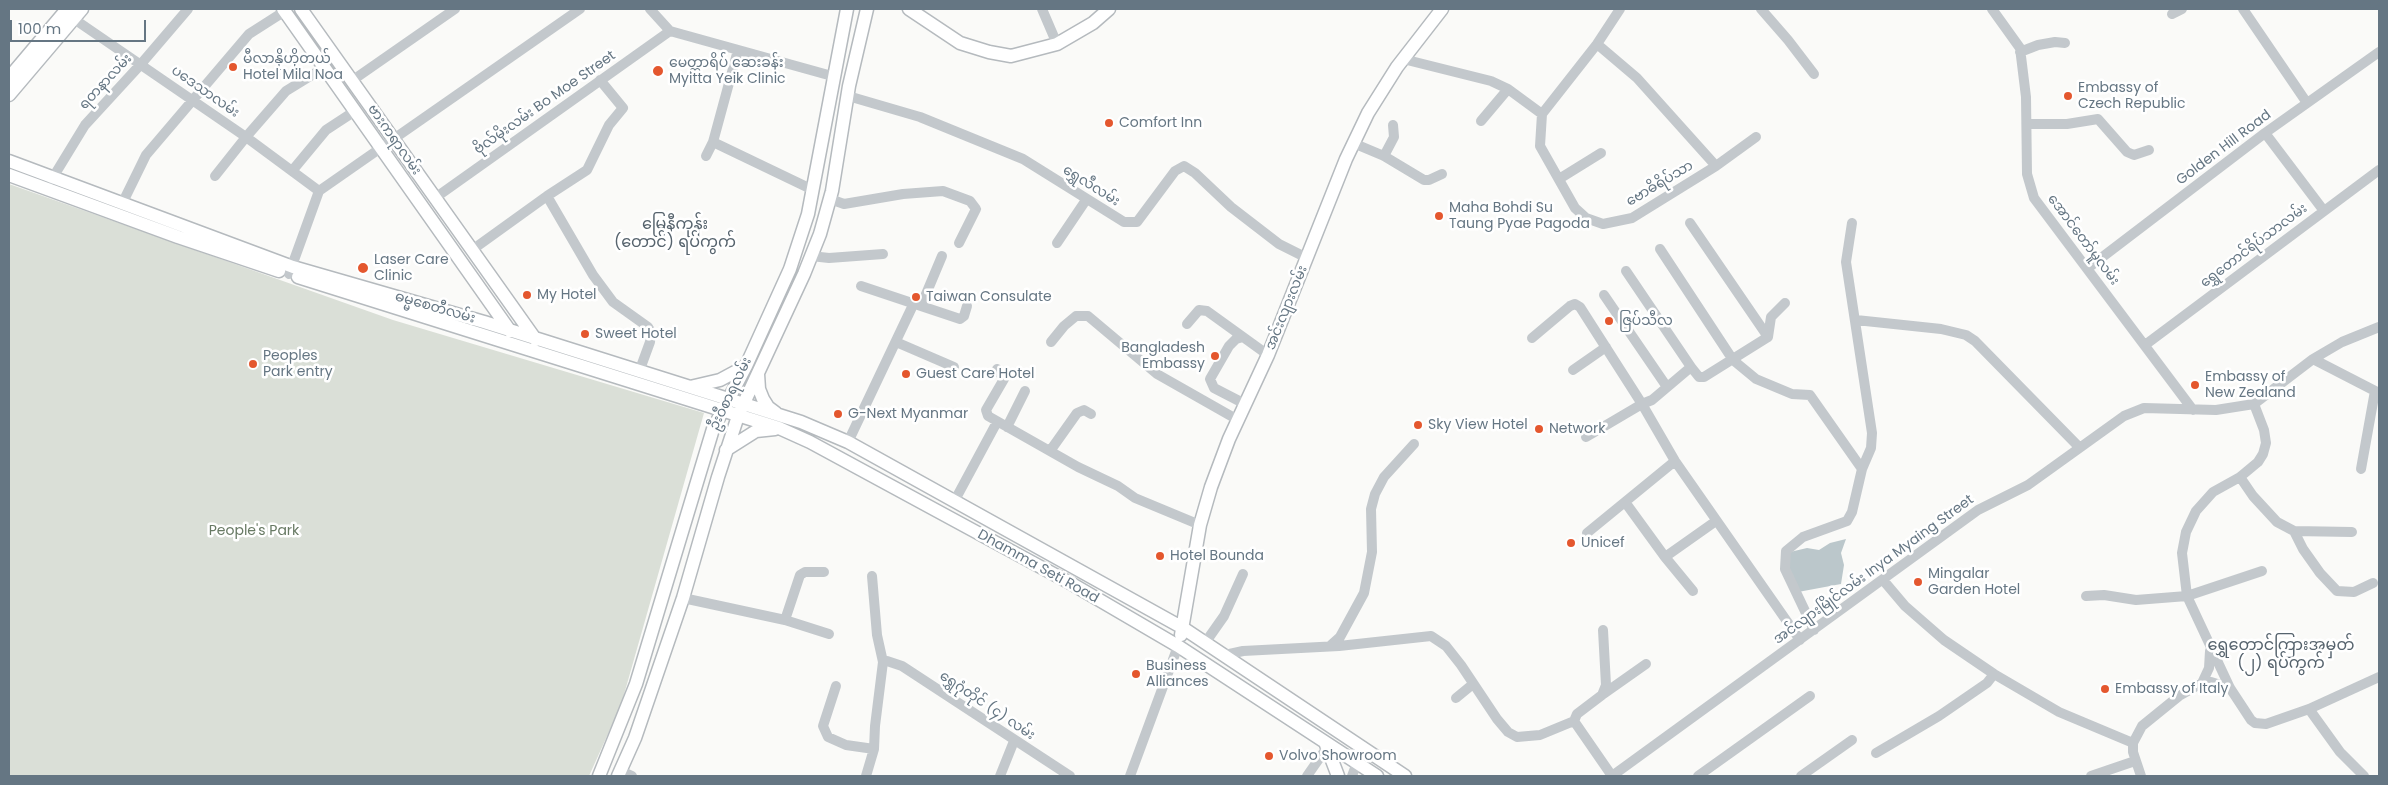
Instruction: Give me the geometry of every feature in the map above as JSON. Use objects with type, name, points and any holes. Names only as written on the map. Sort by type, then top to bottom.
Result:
[{"type":"highway","points":[[9,80],[66,11]]},
{"type":"main road","name":"ဗားကရာလမ်း","points":[[301,9],[487,270],[533,345]]},
{"type":"main road","points":[[909,9],[960,43],[989,52],[1011,56],[1057,44],[1092,24],[1109,9]]},
{"type":"main road","name":"အင်းလျားလမ်း","points":[[1178,646],[1183,628],[1200,525],[1211,487],[1238,420],[1268,355],[1353,143],[1368,113],[1403,58],[1442,9]]},
{"type":"main road","name":"ဗားကရာလမ်း","points":[[286,10],[493,309],[510,331],[533,345]]},
{"type":"main road","points":[[9,69],[66,11]]},
{"type":"main road","points":[[9,95],[66,11]]},
{"type":"main road","points":[[846,11],[866,14]]},
{"type":"main road","name":"ဦးဝီစာရလမ်း","points":[[599,776],[636,684],[713,429],[746,366],[790,269],[808,214],[846,11]]},
{"type":"main road","name":"ဦးဝီစာရလမ်း","points":[[624,774],[683,598],[726,450],[741,410],[812,256],[830,199],[849,91],[866,14]]},
{"type":"main road","points":[[832,79],[849,91]]},
{"type":"main road","name":"ဓမ္မစေတီလမ်း","points":[[9,161],[291,270],[484,322],[510,331]]},
{"type":"main road","name":"ဓမ္မစေတီလမ်း","points":[[9,175],[178,237],[533,345],[696,403],[722,411],[741,410],[780,422]]},
{"type":"main road","points":[[474,281],[482,280],[487,270]]},
{"type":"main road","points":[[484,322],[493,320],[493,309]]},
{"type":"main road","name":"ဓမ္မစေတီလမ်း","points":[[533,345],[639,372],[728,399],[741,410]]},
{"type":"main road","points":[[686,387],[720,380],[746,366]]},
{"type":"main road","points":[[726,450],[756,431],[780,422],[763,399],[759,389],[758,372]]},
{"type":"main road","points":[[696,403],[707,413],[713,429]]},
{"type":"main road","name":"Dhamma Seti Road","points":[[780,422],[801,422],[848,442],[955,500],[1183,628],[1362,747]]},
{"type":"main road","name":"Dhamma Seti Road","points":[[780,422],[810,442],[1072,584],[1178,646],[1327,744]]},
{"type":"main road","points":[[946,516],[955,500]]},
{"type":"main road","points":[[1327,744],[1377,776]]},
{"type":"main road","points":[[1327,744],[1338,776]]},
{"type":"main road","points":[[1362,747],[1405,776]]},
{"type":"street","name":"ရတနာလမ်း","points":[[52,179],[85,124],[141,64],[188,9]]},
{"type":"street","points":[[353,80],[455,9]]},
{"type":"street","points":[[291,270],[319,191],[580,9]]},
{"type":"street","points":[[650,9],[670,31],[832,79]]},
{"type":"street","points":[[1042,9],[1057,44]]},
{"type":"street","points":[[1403,58],[1470,74],[1508,89],[1542,114],[1597,44],[1620,9]]},
{"type":"street","points":[[1761,9],[1814,74]]},
{"type":"street","name":"အောင်တော်မူလမ်း","points":[[1992,9],[2020,52],[2028,124],[2027,174],[2034,198],[2193,410]]},
{"type":"street","points":[[2172,14],[2182,9]]},
{"type":"street","points":[[2243,9],[2307,103]]},
{"type":"street","points":[[122,204],[146,155],[192,100],[249,34],[286,10]]},
{"type":"street","name":"ပဒေသာလမ်း","points":[[66,11],[246,136],[319,191]]},
{"type":"street","name":"ဗိုလ်မိုးလမ်း Bo Moe Street","points":[[435,198],[670,31]]},
{"type":"street","points":[[2020,52],[2038,45],[2055,42],[2065,43]]},
{"type":"street","points":[[1597,44],[1637,78],[1716,166]]},
{"type":"street","points":[[706,156],[713,142],[738,50]]},
{"type":"street","name":"Golden Hill Road","points":[[2088,268],[2265,133],[2379,52]]},
{"type":"street","points":[[215,176],[246,136],[286,91],[324,67]]},
{"type":"street","points":[[472,250],[587,170],[609,125],[622,108],[600,80]]},
{"type":"street","points":[[1481,121],[1508,89]]},
{"type":"street","name":"ရွှေလီလမ်း","points":[[849,91],[920,117],[1023,159],[1124,222],[1136,222],[1174,171],[1184,166],[1195,173],[1231,208],[1279,244],[1307,258]]},
{"type":"street","points":[[292,171],[326,130],[355,111]]},
{"type":"street","name":"ဗောဓိရိပ်သာ","points":[[1542,114],[1540,146],[1575,208],[1586,218],[1603,224],[1632,218],[1716,166],[1756,137]]},
{"type":"street","points":[[2028,124],[2067,124],[2098,119],[2127,152],[2134,154],[2148,150]]},
{"type":"street","points":[[1384,156],[1394,137],[1393,125]]},
{"type":"street","points":[[2265,133],[2324,211]]},
{"type":"street","points":[[713,142],[812,189]]},
{"type":"street","points":[[1353,143],[1384,156],[1424,180],[1429,180],[1442,174]]},
{"type":"street","points":[[1559,179],[1601,153]]},
{"type":"street","name":"ရွှေတောင်ရိပ်သာလမ်း","points":[[2145,345],[2379,170]]},
{"type":"street","points":[[830,199],[844,204],[903,194],[943,191],[970,201],[976,209],[959,243]]},
{"type":"street","points":[[547,196],[593,275],[613,302],[648,327],[651,332],[650,342],[639,372]]},
{"type":"street","points":[[1057,243],[1086,200]]},
{"type":"street","points":[[1690,223],[1768,337]]},
{"type":"street","points":[[1814,630],[1785,569],[1786,551],[1803,537],[1847,521],[1852,512],[1862,470],[1871,448],[1872,433],[1846,262],[1852,223]]},
{"type":"street","points":[[1660,249],[1733,360],[1756,379],[1792,394],[1810,395],[1862,470]]},
{"type":"street","points":[[812,256],[829,258],[883,254]]},
{"type":"street","points":[[848,442],[896,342],[917,306],[942,256]]},
{"type":"street","points":[[1626,271],[1691,367],[1701,378],[1768,337],[1771,317],[1785,303]]},
{"type":"street","points":[[860,286],[960,319],[964,316],[967,306]]},
{"type":"street","points":[[1604,294],[1667,387]]},
{"type":"street","points":[[1532,338],[1575,304],[1580,306],[1642,404],[1675,461],[1800,640]]},
{"type":"street","points":[[1187,324],[1199,310],[1203,309],[1268,355]]},
{"type":"street","points":[[1051,342],[1064,326],[1076,316],[1088,316],[1156,374],[1238,420]]},
{"type":"street","points":[[1856,320],[1941,329],[1966,335],[1975,341],[2079,447]]},
{"type":"street","name":"အင်လျားမြိုင်လမ်း Inya Myaing Street","points":[[1612,776],[1978,510],[2028,485],[2079,447],[2134,411],[2144,408],[2216,410],[2254,404],[2313,359],[2342,342],[2379,327]]},
{"type":"street","points":[[1243,337],[1236,339],[1230,346],[1210,379],[1214,388],[1245,404]]},
{"type":"street","points":[[896,342],[954,367]]},
{"type":"street","points":[[1573,370],[1606,346]]},
{"type":"street","points":[[2313,359],[2377,392],[2361,469]]},
{"type":"street","points":[[1586,437],[1652,400],[1691,367]]},
{"type":"street","points":[[997,369],[1004,379],[985,413],[997,422],[1078,467],[1118,486],[1135,498],[1200,525]]},
{"type":"street","points":[[1006,427],[1025,391]]},
{"type":"street","points":[[2254,404],[2264,430],[2266,443],[2258,462],[2240,477],[2213,492],[2196,511],[2190,521],[2182,553],[2186,596],[2230,688],[2251,720],[2260,725],[2310,709],[2379,677]]},
{"type":"street","points":[[1050,451],[1077,413],[1084,410],[1091,414]]},
{"type":"street","points":[[955,500],[997,422]]},
{"type":"street","points":[[1330,646],[1345,629],[1364,593],[1372,552],[1372,509],[1375,494],[1384,477],[1414,444]]},
{"type":"street","points":[[1587,533],[1675,461]]},
{"type":"street","points":[[2240,477],[2253,496],[2277,522],[2294,531],[2352,532]]},
{"type":"street","points":[[1626,502],[1665,557],[1693,591]]},
{"type":"street","points":[[1665,557],[1716,521]]},
{"type":"street","points":[[2294,531],[2303,549],[2336,591],[2354,592],[2373,582]]},
{"type":"street","points":[[2086,596],[2104,595],[2136,600],[2186,596],[2262,571]]},
{"type":"street","points":[[785,620],[800,575],[805,572],[824,572]]},
{"type":"street","points":[[1205,643],[1224,616],[1243,574]]},
{"type":"street","points":[[866,776],[874,750],[875,726],[885,662],[877,635],[872,576]]},
{"type":"street","points":[[1883,580],[1905,606],[1944,640],[1994,674],[2133,752]]},
{"type":"street","points":[[683,598],[785,620],[829,634]]},
{"type":"street","points":[[1602,695],[1606,686],[1603,630]]},
{"type":"street","points":[[1225,655],[1242,651],[1330,646],[1431,636],[1446,646],[1508,732],[1517,737],[1540,735],[1574,721]]},
{"type":"street","points":[[2202,683],[2209,668],[2210,645]]},
{"type":"street","points":[[1130,776],[1178,646]]},
{"type":"street","name":"ရွှေဂုံတိုင် (၄) လမ်း","points":[[885,662],[902,666],[1070,776]]},
{"type":"street","points":[[1574,721],[1576,714],[1646,664]]},
{"type":"street","points":[[1876,753],[1939,716],[1987,683],[1994,674]]},
{"type":"street","points":[[2141,776],[2133,752],[2142,726],[2158,712],[2202,683],[2211,682],[2230,688]]},
{"type":"street","points":[[1456,698],[1473,684]]},
{"type":"street","points":[[836,686],[823,726],[828,737],[846,745],[874,750]]},
{"type":"street","points":[[1698,776],[1810,696]]},
{"type":"street","points":[[2310,709],[2340,752],[2364,776]]},
{"type":"street","points":[[1574,721],[1612,776]]},
{"type":"street","points":[[1800,776],[1852,740]]},
{"type":"street","points":[[1000,776],[1014,741]]},
{"type":"street","points":[[1307,776],[1327,744]]},
{"type":"street","points":[[1352,776],[1362,747]]},
{"type":"street","points":[[2091,776],[2133,752]]},
{"type":"green space","name":"People's Park","points":[[9,184],[393,320],[704,413],[621,705],[589,776],[9,776]]},
{"type":"shaded area","points":[[1846,539],[1841,553],[1844,565],[1841,584],[1798,592],[1789,571],[1790,552],[1807,548],[1819,550],[1830,543]]},
{"type":"place","name":"မီလာနိုဟိုတယ် Hotel Mila Noa","points":[[233,67]]},
{"type":"place","name":"မေတ္တာရိပ် ဆေးခန်း Myitta Yeik Clinic","points":[[658,71]]},
{"type":"place","name":"Embassy of Czech Republic","points":[[2068,96]]},
{"type":"place","name":"Comfort Inn","points":[[1109,123]]},
{"type":"place","name":"Maha Bohdi Su Taung Pyae Pagoda","points":[[1439,216]]},
{"type":"place","name":"Laser Care Clinic","points":[[363,268]]},
{"type":"place","name":"My Hotel","points":[[527,295]]},
{"type":"place","name":"Taiwan Consulate","points":[[916,297]]},
{"type":"place","name":"ဇြပ်သီလ","points":[[1609,321]]},
{"type":"place","name":"Sweet Hotel","points":[[585,334]]},
{"type":"place","name":"Bangladesh Embassy","points":[[1215,356]]},
{"type":"place","name":"Peoples Park entry","points":[[253,364]]},
{"type":"place","name":"Guest Care Hotel","points":[[906,374]]},
{"type":"place","name":"Embassy of New Zealand","points":[[2195,385]]},
{"type":"place","name":"G-Next Myanmar","points":[[838,414]]},
{"type":"place","name":"Sky View Hotel","points":[[1418,425]]},
{"type":"place","name":"Network","points":[[1539,429]]},
{"type":"place","name":"Unicef","points":[[1571,543]]},
{"type":"place","name":"Hotel Bounda","points":[[1160,556]]},
{"type":"place","name":"Mingalar Garden Hotel","points":[[1918,582]]},
{"type":"place","name":"Business Alliances","points":[[1136,674]]},
{"type":"place","name":"Embassy of Italy","points":[[2105,689]]},
{"type":"place","name":"Volvo Showroom","points":[[1269,756]]},
{"type":"district","name":"မြေနီကုန်း (တောင်) ရပ်ကွက်","points":[[675,234]]},
{"type":"district","name":"ရွှေတောင်ကြားအမှတ် (၂) ရပ်ကွက်","points":[[2281,655]]}]
